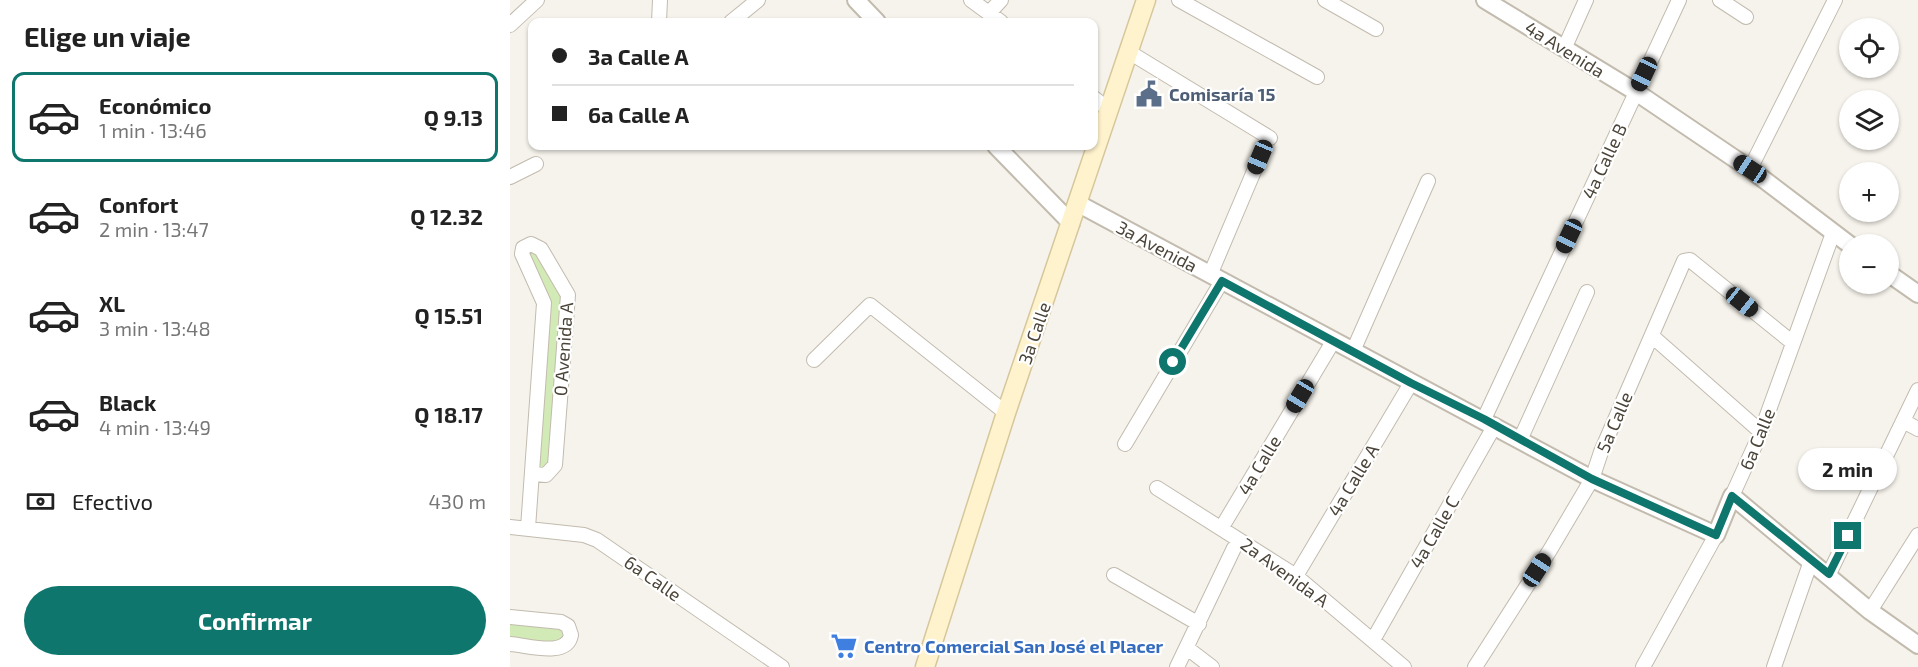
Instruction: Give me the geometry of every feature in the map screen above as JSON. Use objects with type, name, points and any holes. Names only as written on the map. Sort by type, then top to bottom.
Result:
[{"type":"main road","name":"3a Calle","points":[[1098,142],[1146,0]]},
{"type":"main road","name":"3a Calle","points":[[925,667],[1006,413],[1095,150]]},
{"type":"street","points":[[510,25],[537,0]]},
{"type":"street","points":[[659,18],[660,0]]},
{"type":"street","points":[[736,18],[758,0]]},
{"type":"street","points":[[856,0],[873,18]]},
{"type":"street","points":[[971,0],[996,18]]},
{"type":"street","points":[[989,13],[1001,0]]},
{"type":"street","points":[[1179,0],[1317,77]]},
{"type":"street","points":[[1324,0],[1376,29]]},
{"type":"street","name":"4a Avenida","points":[[1485,0],[1636,92],[1750,169],[1839,237]]},
{"type":"street","points":[[1564,48],[1586,0]]},
{"type":"street","name":"4a Calle B","points":[[1489,422],[1679,0]]},
{"type":"street","points":[[1720,0],[1746,18]]},
{"type":"street","points":[[1750,169],[1835,0]]},
{"type":"street","points":[[1129,52],[1270,138]]},
{"type":"street","points":[[1098,101],[1109,110]]},
{"type":"street","points":[[1000,150],[1071,223]]},
{"type":"street","points":[[1125,444],[1216,278],[1260,157]]},
{"type":"street","points":[[510,177],[536,164]]},
{"type":"street","points":[[1353,351],[1428,181]]},
{"type":"street","name":"3a Avenida","points":[[1077,203],[1592,479],[1716,535]]},
{"type":"street","name":"6a Calle","points":[[1646,666],[1716,535],[1761,432],[1833,233]]},
{"type":"street","name":"0 Avenida A","points":[[528,528],[544,303],[522,254],[523,248],[531,244],[541,249],[568,295],[555,465],[546,475],[532,474]]},
{"type":"street","name":"5a Calle","points":[[1475,667],[1550,550],[1592,479],[1600,452],[1684,261],[1690,260],[1793,344]]},
{"type":"street","points":[[1899,281],[1918,294]]},
{"type":"street","points":[[1520,440],[1587,292]]},
{"type":"street","points":[[814,360],[870,305],[1006,413]]},
{"type":"street","points":[[1652,336],[1761,432]]},
{"type":"street","name":"4a Calle","points":[[1222,527],[1334,340]]},
{"type":"street","name":"4a Calle A","points":[[1296,576],[1411,383]]},
{"type":"street","points":[[1829,574],[1918,390]]},
{"type":"street","points":[[1904,421],[1918,429]]},
{"type":"street","name":"4a Calle C","points":[[1373,640],[1489,422]]},
{"type":"street","name":"2a Avenida A","points":[[1157,488],[1222,527],[1296,576],[1404,667]]},
{"type":"street","points":[[1732,496],[1829,574],[1870,611],[1918,645]]},
{"type":"street","name":"6a Calle","points":[[510,527],[584,535],[597,540],[782,667]]},
{"type":"street","points":[[1870,611],[1918,535]]},
{"type":"street","points":[[1178,667],[1234,549]]},
{"type":"street","points":[[1774,667],[1811,561]]},
{"type":"street","points":[[1114,575],[1199,624]]},
{"type":"street","points":[[510,617],[561,622],[568,626],[571,635],[568,643],[561,648],[510,644]]},
{"type":"street","points":[[1187,648],[1212,667]]},
{"type":"green space","points":[[529,244],[568,295],[555,465],[532,474],[544,303],[523,248]]},
{"type":"green space","points":[[510,617],[561,622],[568,643],[510,644]]},
{"type":"place","name":"Comisaría 15","points":[[1149,94]]},
{"type":"place","name":"Centro Comercial San José el Placer","points":[[844,646]]},
{"type":"route","points":[[1173,362],[1222,281],[1411,383],[1484,419],[1592,479],[1716,535],[1732,496],[1829,574],[1848,536]]}]
